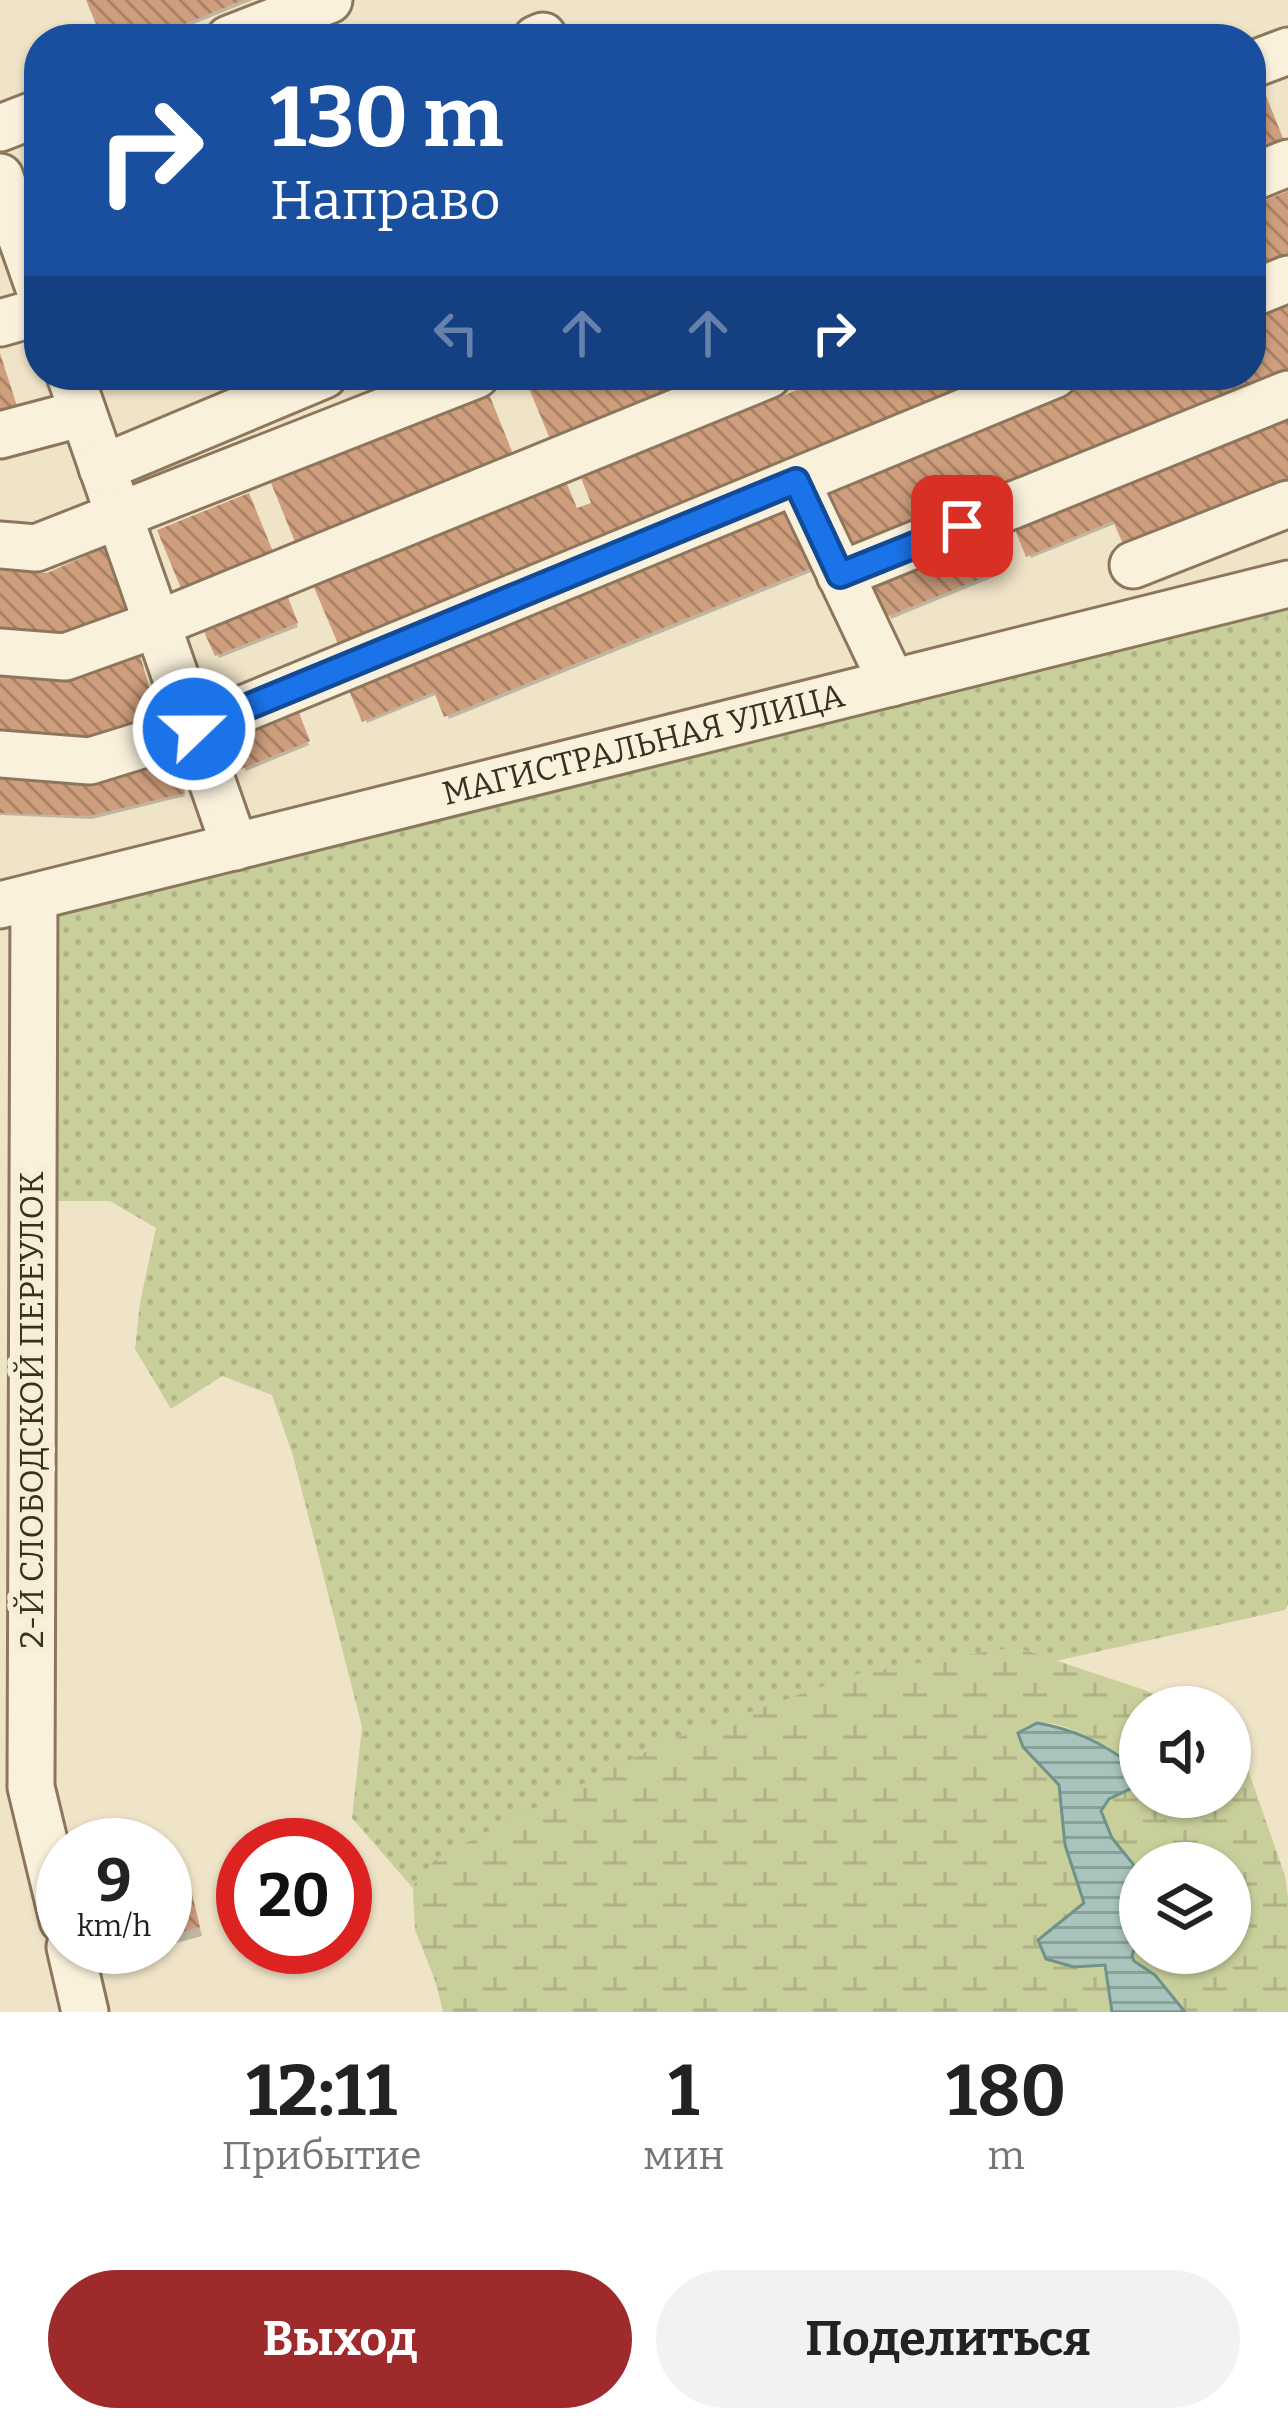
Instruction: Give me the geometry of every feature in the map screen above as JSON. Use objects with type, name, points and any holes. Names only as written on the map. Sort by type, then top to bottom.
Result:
[{"type":"street","points":[[267,24],[329,0]]},
{"type":"street","points":[[14,212],[24,242]]},
{"type":"street","points":[[102,468],[288,390]]},
{"type":"street","points":[[0,545],[36,548],[439,390]]},
{"type":"street","points":[[0,652],[65,657],[731,390]]},
{"type":"street","points":[[0,754],[90,761],[194,729],[1017,390]]},
{"type":"street","points":[[0,435],[76,394],[235,847]]},
{"type":"street","points":[[840,575],[1288,394]]},
{"type":"street","points":[[796,481],[892,683]]},
{"type":"street","points":[[1133,565],[1288,504]]},
{"type":"street","name":"МАГИСТРАЛЬНАЯ УЛИЦА","points":[[17,901],[1288,584]]},
{"type":"street","name":"2-Й СЛОБОДСКОЙ ПЕРЕУЛОК","points":[[17,901],[15,1791],[36,1847]]},
{"type":"street","points":[[76,1974],[85,2012]]},
{"type":"green space","points":[[1288,608],[1288,1605],[1285,1610],[898,1696],[431,1909],[372,1841],[372,1818],[352,1818],[362,1727],[293,1456],[272,1395],[222,1376],[171,1409],[135,1349],[156,1228],[110,1201],[56,1201],[38,902]]},
{"type":"green space","points":[[1015,1647],[1133,1686],[1119,1686],[1119,1756],[1049,1723],[1019,1733],[1023,1747],[1059,1785],[1065,1845],[1084,1904],[1074,1967],[1105,1964],[1112,2012],[443,2012],[415,1930],[413,1890],[416,1880],[438,1857],[665,1742],[861,1673]]},
{"type":"green space","points":[[1251,1778],[1285,1876],[1288,2012],[1185,2012],[1154,1974],[1251,1974],[1251,1842],[1119,1842],[1119,1847],[1101,1811],[1119,1784],[1119,1818],[1251,1818]]},
{"type":"water","points":[[1037,1723],[1087,1738],[1119,1756],[1119,1794],[1101,1811],[1119,1847],[1119,1974],[1154,1974],[1185,2012],[1112,2012],[1105,1965],[1074,1967],[1046,1959],[1038,1940],[1084,1903],[1065,1845],[1059,1785],[1023,1747],[1018,1733]]},
{"type":"building","points":[[86,0],[243,0],[185,24],[96,24]]},
{"type":"building","points":[[1266,96],[1287,148],[1266,156]]},
{"type":"building","points":[[1288,191],[1288,258],[1266,267],[1266,200]]},
{"type":"building","points":[[1288,303],[1288,373],[1266,382],[1266,312]]},
{"type":"building","points":[[0,353],[17,406],[0,410]]},
{"type":"building","points":[[530,390],[690,390],[553,446]]},
{"type":"building","points":[[797,390],[963,390],[338,644],[313,585],[566,482],[577,508],[591,503],[581,478]]},
{"type":"building","points":[[1075,390],[1246,390],[850,551],[826,491]]},
{"type":"building","points":[[489,394],[515,459],[297,547],[271,483]]},
{"type":"building","points":[[1288,411],[1288,485],[1126,551],[1113,521],[1026,557],[1012,522]]},
{"type":"building","points":[[249,493],[274,554],[182,591],[157,530]]},
{"type":"building","points":[[788,510],[811,568],[444,717],[434,692],[362,722],[348,688]]},
{"type":"building","points":[[980,538],[995,573],[886,617],[872,582]]},
{"type":"building","points":[[108,546],[130,611],[54,644],[0,638],[0,569],[47,573]]},
{"type":"building","points":[[285,590],[298,623],[215,656],[201,625]]},
{"type":"building","points":[[140,655],[158,718],[82,737],[0,733],[0,669],[75,674]]},
{"type":"building","points":[[299,713],[310,741],[241,769],[230,741]]},
{"type":"building","points":[[176,761],[185,793],[89,816],[0,813],[0,776],[92,782]]},
{"type":"building","points":[[192,1894],[200,1927],[192,1929]]},
{"type":"route","points":[[194,729],[796,481],[840,575],[962,526]]}]
